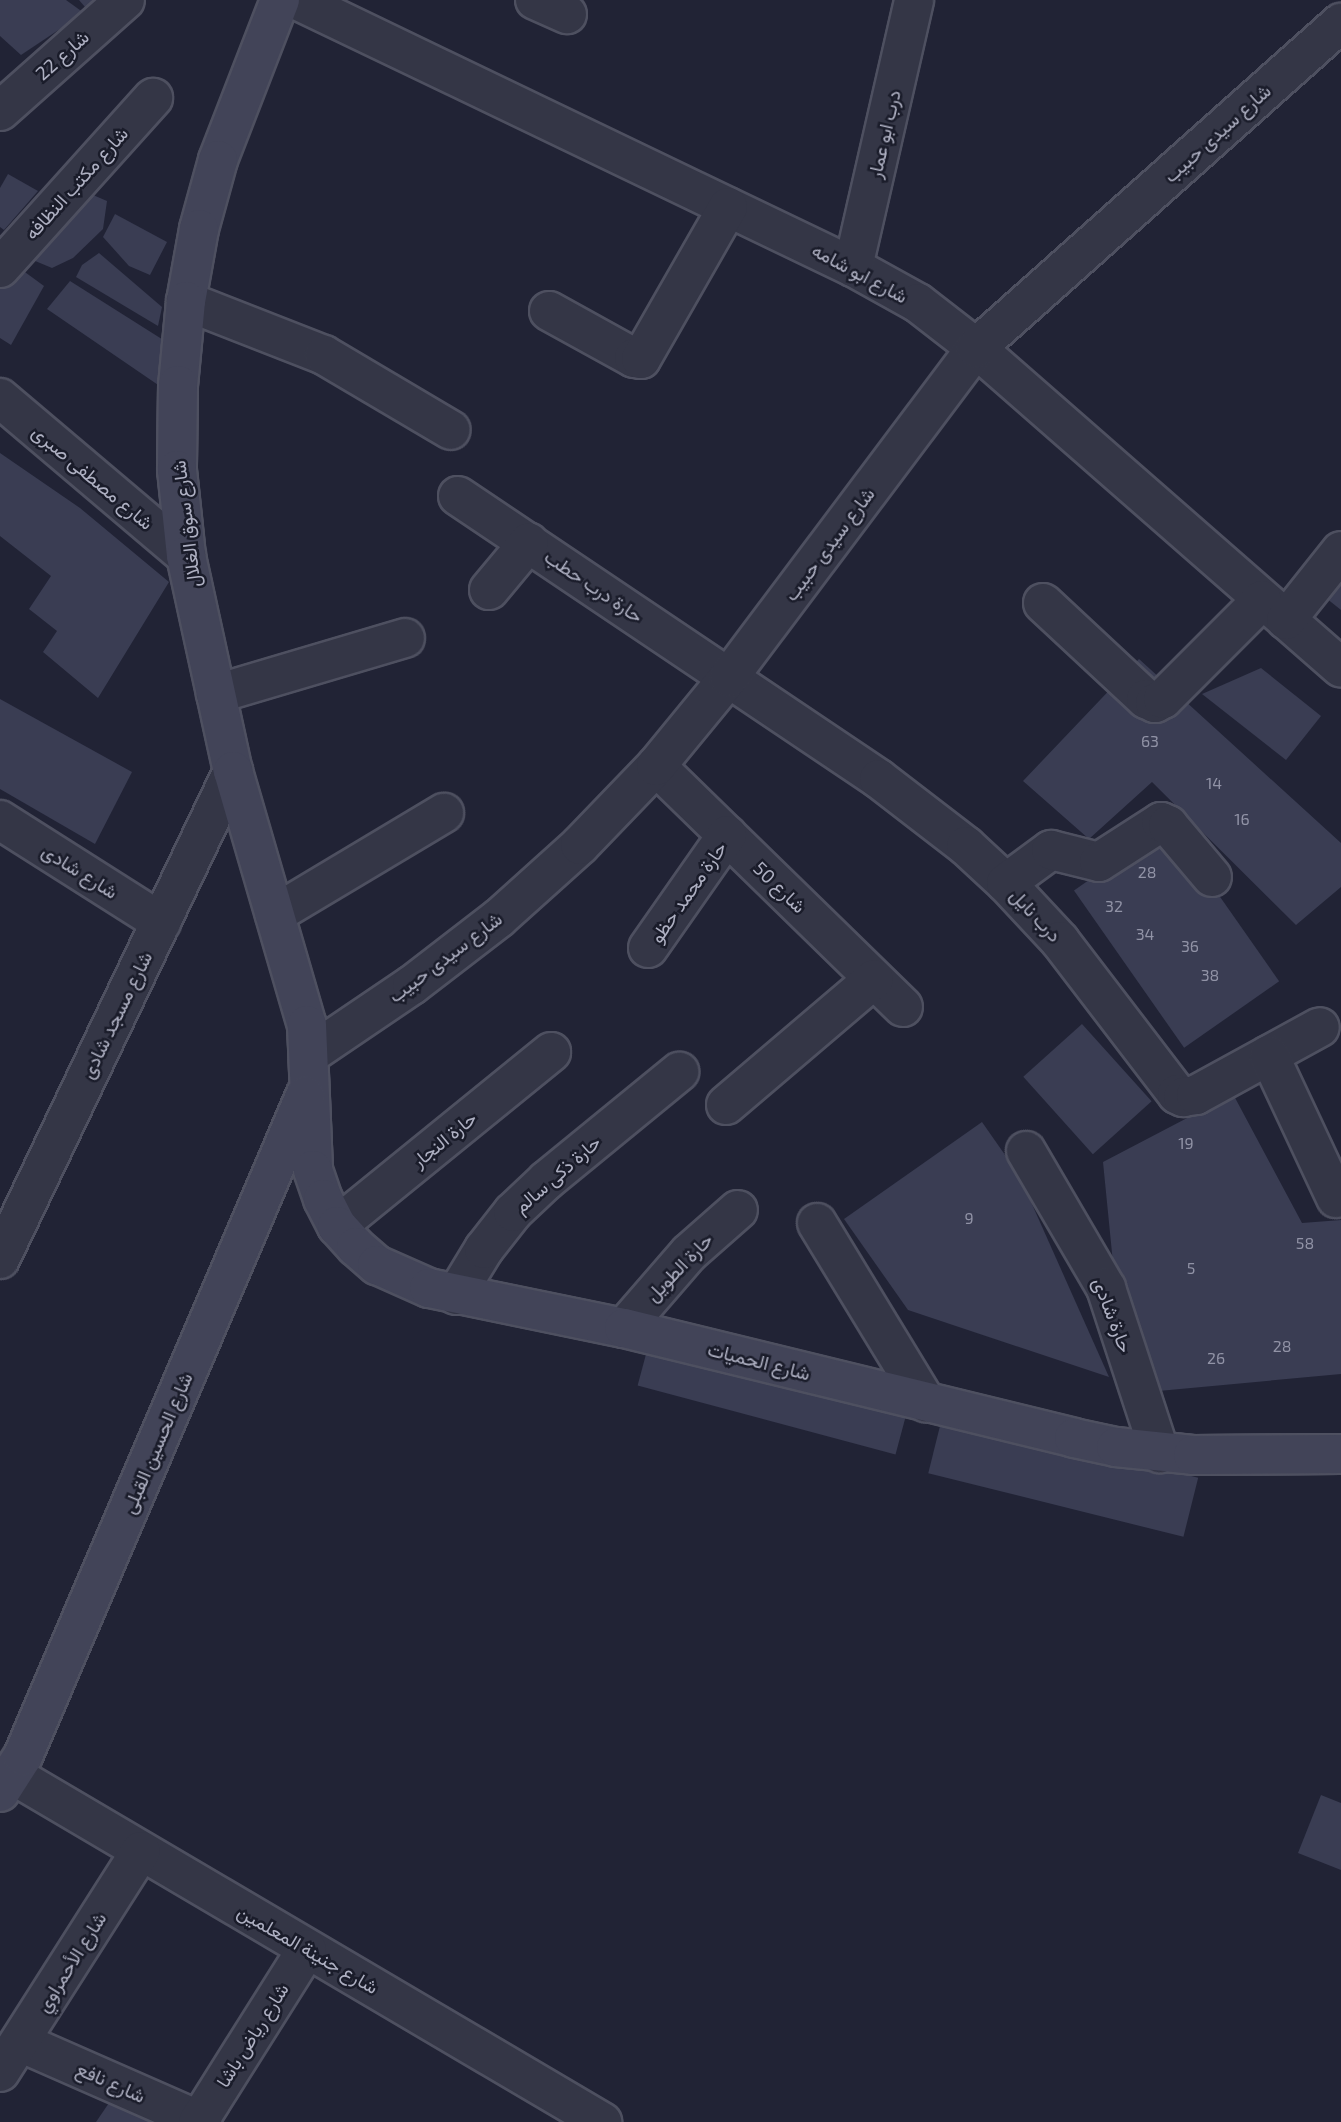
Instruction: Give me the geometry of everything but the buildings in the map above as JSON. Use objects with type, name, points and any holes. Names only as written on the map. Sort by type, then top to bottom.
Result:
[{"type":"main road","name":"شارع سوق الغلال","points":[[280,0],[218,160],[199,229],[186,301],[178,385],[177,470],[186,556],[216,694],[233,771],[307,1025],[309,1072]]},
{"type":"main road","name":"شارع الحميات","points":[[309,1072],[313,1170],[323,1199],[337,1226],[356,1247],[377,1265],[402,1279],[456,1295],[624,1328],[1085,1440],[1160,1453],[1341,1454]]},
{"type":"main road","name":"شارع الحسين القبلى","points":[[7,1783],[309,1072]]},
{"type":"street","name":"شارع 22","points":[[0,111],[125,0]]},
{"type":"street","name":"شارع ابو شامه","points":[[297,0],[729,206],[853,267],[918,303],[976,348],[1341,668]]},
{"type":"street","name":"درب ابو عمار","points":[[853,267],[914,0]]},
{"type":"street","name":"شارع سيدى حبيب","points":[[309,1072],[412,985],[499,918],[580,845],[656,766],[729,677],[976,348],[1341,23]]},
{"type":"street","name":"شارع مكتب النظافه","points":[[0,268],[153,98]]},
{"type":"street","points":[[549,311],[634,358],[641,359],[729,206]]},
{"type":"street","points":[[186,301],[324,355],[451,430]]},
{"type":"street","name":"شارع مصطفى صبرى","points":[[0,398],[186,556]]},
{"type":"street","name":"حارة درب حطب","points":[[458,496],[729,677]]},
{"type":"street","points":[[489,590],[529,542]]},
{"type":"street","points":[[1043,603],[1146,699],[1155,703],[1274,610],[1341,551]]},
{"type":"street","points":[[216,694],[405,638]]},
{"type":"street","name":"درب نايل","points":[[729,677],[879,779],[966,846],[1006,883],[1060,941],[1177,1094],[1183,1097],[1196,1095],[1320,1027]]},
{"type":"street","name":"شارع 50","points":[[656,766],[903,1007]]},
{"type":"street","name":"شارع مسجد شادى","points":[[0,1259],[233,771]]},
{"type":"street","points":[[275,914],[444,813]]},
{"type":"street","name":"شارع شادى","points":[[0,820],[161,922]]},
{"type":"street","points":[[1006,883],[1051,850],[1102,861],[1161,822],[1168,825],[1212,877]]},
{"type":"street","name":"حارة محمد حظو","points":[[648,948],[727,835]]},
{"type":"street","points":[[726,1105],[874,979]]},
{"type":"street","name":"حارة النجار","points":[[337,1226],[551,1052]]},
{"type":"street","points":[[1269,1055],[1336,1198]]},
{"type":"street","name":"حارة ذكى سالم","points":[[456,1295],[484,1249],[513,1212],[547,1180],[679,1072]]},
{"type":"street","name":"حارة شادى","points":[[1026,1151],[1107,1288],[1160,1453]]},
{"type":"street","name":"حارة الطويل","points":[[624,1328],[679,1263],[738,1210]]},
{"type":"street","points":[[817,1223],[926,1402]]},
{"type":"street","name":"شارع جنينة المعلمين","points":[[7,1783],[141,1851],[603,2122]]},
{"type":"street","name":"شارع الأحمراوي","points":[[8,2052],[141,1851]]},
{"type":"street","name":"شارع رياض باشا","points":[[200,2121],[307,1949]]},
{"type":"street","name":"شارع نافع","points":[[8,2052],[200,2121]]}]
